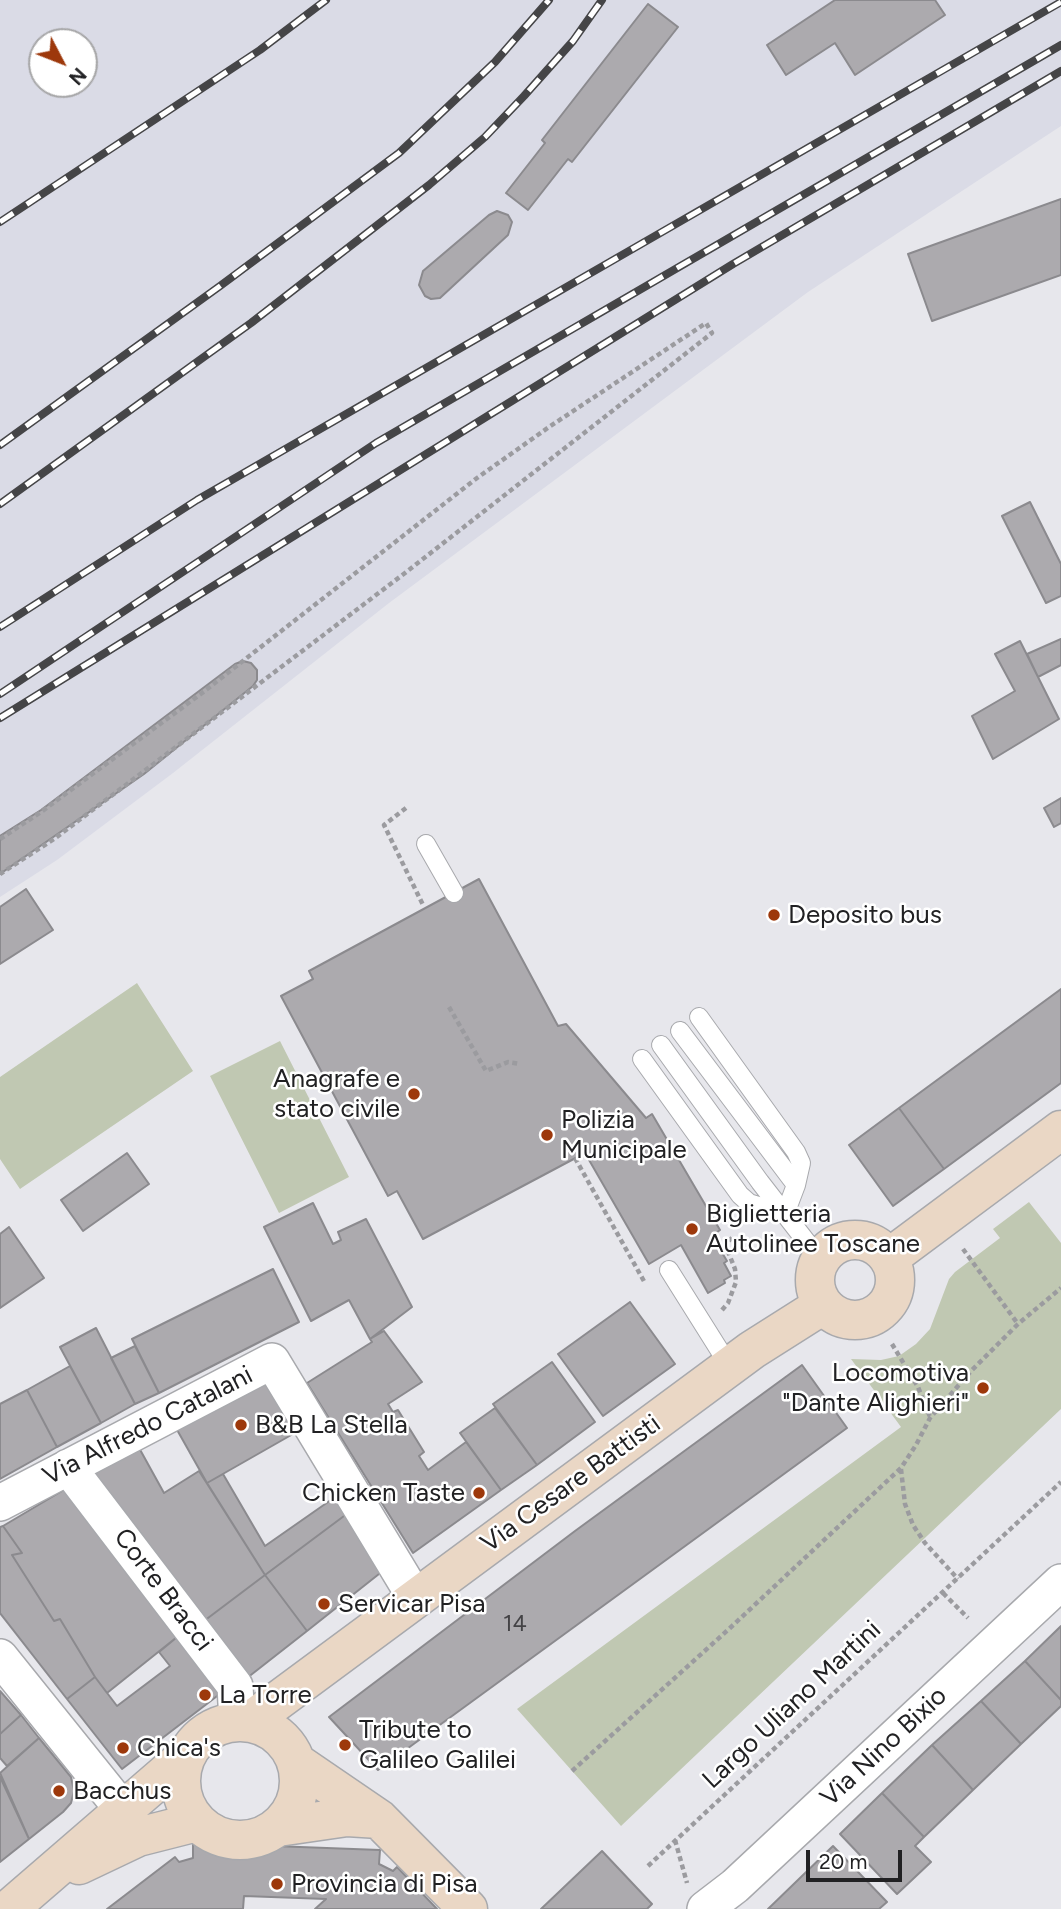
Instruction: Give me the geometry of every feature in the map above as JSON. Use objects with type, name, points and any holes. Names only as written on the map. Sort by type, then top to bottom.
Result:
[{"type":"main road","points":[[889,1258],[1061,1130]]},
{"type":"main road","points":[[842,1241],[868,1242],[880,1248],[889,1258],[894,1270],[892,1296],[885,1307],[874,1315],[862,1320],[848,1320],[823,1305],[814,1283],[819,1258],[830,1248],[842,1241]]},
{"type":"main road","name":"Via Cesare Battisti","points":[[243,1721],[322,1669],[763,1342],[823,1305]]},
{"type":"main road","name":"Via Cesare Battisti","points":[[292,1753],[298,1708],[322,1669]]},
{"type":"main road","points":[[292,1753],[300,1780],[297,1798],[290,1814],[278,1827],[261,1836],[244,1840],[227,1839],[210,1833],[197,1822],[187,1808],[181,1791],[180,1774],[185,1757],[194,1743],[220,1724],[243,1721],[263,1725],[276,1733],[292,1753],[379,1819],[468,1909]]},
{"type":"main road","points":[[17,1902],[185,1757]]},
{"type":"main road","points":[[278,1827],[347,1817],[379,1819]]},
{"type":"main road","points":[[17,1902],[115,1847],[138,1837],[197,1822]]},
{"type":"street","name":"Via Alfredo Catalani","points":[[0,1503],[272,1361],[416,1599]]},
{"type":"street","name":"Corte Bracci","points":[[68,1467],[235,1686],[243,1721]]},
{"type":"street","name":"Via Nino Bixio","points":[[696,1896],[735,1886],[1061,1581]]},
{"type":"street","points":[[0,1657],[123,1810]]},
{"type":"lane","points":[[426,844],[454,893]]},
{"type":"lane","points":[[699,1017],[801,1163],[785,1214]]},
{"type":"lane","points":[[680,1031],[796,1185]]},
{"type":"lane","points":[[661,1045],[819,1258]]},
{"type":"lane","points":[[642,1059],[740,1195],[749,1203],[785,1214]]},
{"type":"lane","points":[[669,1270],[730,1367]]},
{"type":"path","points":[[0,839],[41,812],[202,693],[477,478],[706,323],[712,333],[504,496],[54,839],[0,874]]},
{"type":"path","points":[[449,1007],[486,1071],[508,1062],[520,1064]]},
{"type":"path","points":[[575,1158],[651,1293]]},
{"type":"path","points":[[719,1313],[728,1303],[736,1282],[735,1269],[725,1244],[732,1238]]},
{"type":"path","points":[[963,1249],[1018,1324]]},
{"type":"path","points":[[572,1771],[901,1468],[930,1418],[971,1371],[1018,1324],[1061,1288]]},
{"type":"path","points":[[892,1344],[918,1387],[930,1418]]},
{"type":"path","points":[[901,1468],[905,1504],[913,1525],[925,1543],[958,1579]]},
{"type":"path","name":"Largo Uliano Martini","points":[[648,1866],[1061,1482]]},
{"type":"path","points":[[943,1592],[968,1618]]},
{"type":"path","points":[[674,1840],[696,1896]]},
{"type":"shaded area","points":[[0,0],[1061,0],[1061,126],[808,292],[389,603],[173,773],[57,860],[0,897]]},
{"type":"green space","points":[[137,983],[193,1071],[20,1189],[0,1159],[0,1077]]},
{"type":"green space","points":[[280,1041],[349,1177],[279,1213],[210,1076]]},
{"type":"green space","points":[[1029,1202],[1061,1243],[1061,1409],[621,1826],[517,1709],[901,1427],[851,1359],[881,1360],[899,1356],[916,1344],[930,1329],[949,1279],[1000,1238],[993,1229]]},
{"type":"building","points":[[835,0],[935,0],[945,15],[855,75],[835,43],[786,75],[767,45]]},
{"type":"building","points":[[648,4],[678,27],[572,162],[568,159],[528,210],[506,193],[545,143],[542,140]]},
{"type":"building","points":[[1061,199],[1061,275],[932,321],[908,254]]},
{"type":"building","points":[[497,211],[508,215],[512,222],[508,235],[440,298],[431,299],[425,296],[419,285],[423,271]]},
{"type":"building","points":[[1030,502],[1061,564],[1061,596],[1046,603],[1002,516]]},
{"type":"building","points":[[1061,639],[1061,665],[1038,677],[1027,654]]},
{"type":"building","points":[[1020,641],[1059,719],[993,759],[972,716],[1015,691],[995,654]]},
{"type":"building","points":[[243,661],[251,663],[257,670],[257,680],[253,686],[144,774],[0,874],[0,836],[41,810],[235,664]]},
{"type":"building","points":[[1061,798],[1061,823],[1054,827],[1044,808]]},
{"type":"building","points":[[479,879],[558,1026],[566,1024],[646,1118],[652,1114],[720,1230],[712,1236],[727,1261],[724,1263],[731,1276],[708,1293],[681,1245],[649,1264],[585,1153],[423,1239],[397,1191],[388,1196],[281,996],[313,979],[309,971]]},
{"type":"building","points":[[26,889],[53,930],[0,964],[0,907]]},
{"type":"building","points":[[1061,989],[1061,1083],[944,1169],[899,1108]]},
{"type":"building","points":[[899,1108],[944,1169],[893,1206],[849,1145]]},
{"type":"building","points":[[127,1153],[149,1184],[83,1231],[61,1200]]},
{"type":"building","points":[[313,1203],[333,1244],[341,1240],[338,1232],[366,1219],[412,1307],[370,1339],[349,1300],[311,1321],[264,1227]]},
{"type":"building","points":[[9,1227],[44,1278],[0,1308],[0,1234]]},
{"type":"building","points":[[273,1269],[299,1322],[159,1393],[132,1339]]},
{"type":"building","points":[[630,1302],[675,1364],[603,1416],[558,1354]]},
{"type":"building","points":[[96,1328],[135,1404],[101,1423],[60,1347]]},
{"type":"building","points":[[384,1331],[422,1382],[388,1404],[393,1412],[398,1410],[424,1452],[419,1456],[428,1470],[466,1442],[501,1490],[413,1553],[307,1383],[372,1342],[370,1339]]},
{"type":"building","points":[[135,1346],[159,1393],[135,1404],[111,1358]]},
{"type":"building","points":[[552,1362],[595,1422],[537,1465],[493,1404]]},
{"type":"building","points":[[802,1365],[847,1428],[378,1770],[329,1717],[575,1531]]},
{"type":"building","points":[[70,1366],[101,1423],[57,1447],[27,1390]]},
{"type":"building","points":[[270,1375],[300,1430],[207,1483],[176,1428]]},
{"type":"building","points":[[27,1390],[57,1447],[0,1479],[0,1404]]},
{"type":"building","points":[[495,1408],[537,1465],[501,1490],[460,1433]]},
{"type":"building","points":[[138,1446],[164,1493],[199,1471],[265,1575],[204,1621],[88,1474]]},
{"type":"building","points":[[223,1474],[265,1546],[338,1495],[348,1513],[265,1575],[207,1483]]},
{"type":"building","points":[[67,1488],[182,1633],[107,1693],[60,1619],[54,1621],[12,1555],[22,1553],[3,1526]]},
{"type":"building","points":[[348,1513],[384,1570],[307,1631],[265,1575]]},
{"type":"building","points":[[3,1526],[22,1553],[12,1555],[54,1621],[60,1619],[95,1677],[67,1699],[0,1613],[0,1527]]},
{"type":"building","points":[[265,1575],[307,1631],[247,1678],[204,1621]]},
{"type":"building","points":[[1061,1626],[1061,1700],[1025,1661]]},
{"type":"building","points":[[182,1633],[225,1690],[122,1769],[67,1699],[95,1677],[117,1706],[170,1666],[159,1652]]},
{"type":"building","points":[[1025,1661],[1061,1700],[1061,1706],[1021,1744],[981,1701]]},
{"type":"building","points":[[0,1691],[21,1715],[0,1734]]},
{"type":"building","points":[[981,1701],[1021,1744],[973,1790],[932,1745]]},
{"type":"building","points":[[21,1715],[39,1738],[7,1766],[0,1758],[0,1734]]},
{"type":"building","points":[[39,1738],[71,1777],[74,1791],[71,1803],[63,1812],[29,1839],[0,1773]]},
{"type":"building","points":[[932,1745],[973,1790],[924,1837],[882,1793]]},
{"type":"building","points":[[0,1777],[29,1839],[0,1862]]},
{"type":"building","points":[[882,1793],[924,1837],[915,1846],[931,1862],[897,1894],[840,1834]]},
{"type":"building","name":"Provincia di Pisa","points":[[193,1843],[380,1850],[379,1864],[393,1871],[397,1867],[437,1909],[315,1909],[326,1899],[244,1896],[243,1909],[107,1909],[175,1857],[179,1862],[193,1858]]},
{"type":"building","points":[[833,1846],[887,1902],[879,1909],[768,1909]]},
{"type":"building","points":[[602,1851],[652,1904],[647,1909],[541,1909]]},
{"type":"railway","points":[[0,222],[260,50],[326,0]]},
{"type":"railway","points":[[0,445],[399,153],[495,62],[549,0]]},
{"type":"railway","points":[[0,504],[251,323],[429,185],[485,137],[524,96],[573,41],[602,0]]},
{"type":"railway","points":[[0,627],[197,500],[1061,2]]},
{"type":"railway","points":[[0,694],[376,443],[1061,45]]},
{"type":"railway","points":[[0,718],[733,264],[1061,71]]},
{"type":"place","name":"Deposito bus","points":[[774,915]]},
{"type":"place","name":"Anagrafe e stato civile","points":[[414,1094]]},
{"type":"place","name":"Polizia Municipale","points":[[547,1135]]},
{"type":"place","name":"Biglietteria Autolinee Toscane","points":[[692,1229]]},
{"type":"place","name":"Locomotiva \"Dante Alighieri\"","points":[[983,1388]]},
{"type":"place","name":"B&B La Stella","points":[[241,1425]]},
{"type":"place","name":"Chicken Taste","points":[[479,1493]]},
{"type":"place","name":"Servicar Pisa","points":[[324,1604]]},
{"type":"place","name":"La Torre","points":[[205,1695]]},
{"type":"place","name":"Tribute to Galileo Galilei","points":[[345,1745]]},
{"type":"place","name":"Chica's","points":[[123,1748]]},
{"type":"place","name":"Bacchus","points":[[59,1791]]},
{"type":"place","name":"Provincia di Pisa","points":[[277,1884]]}]
